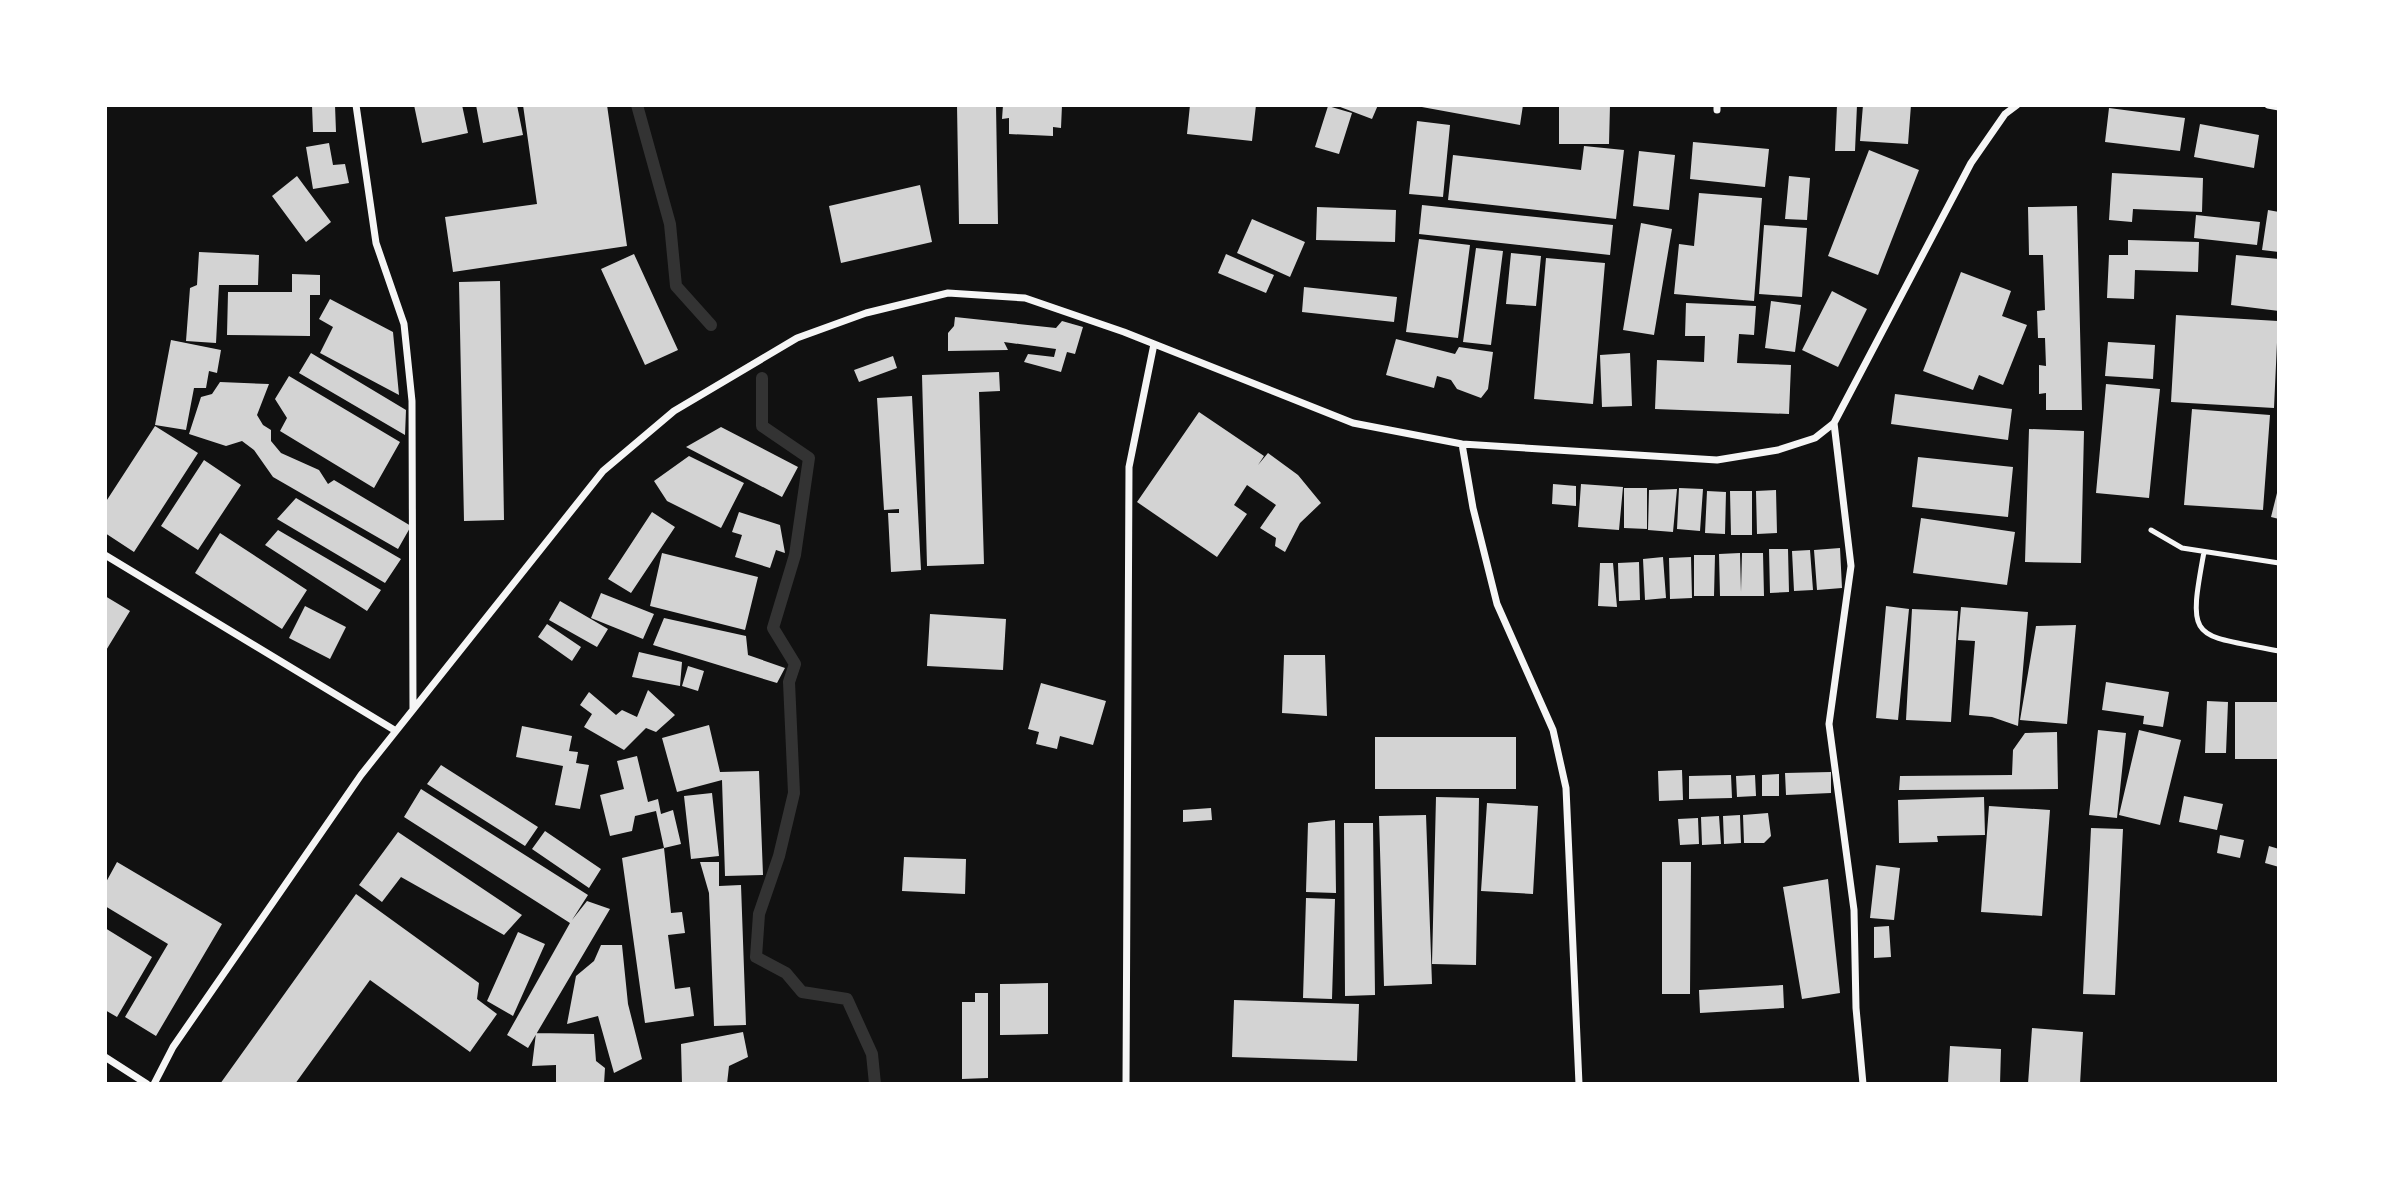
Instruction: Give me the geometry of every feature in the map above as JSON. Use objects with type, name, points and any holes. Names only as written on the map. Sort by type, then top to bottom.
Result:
[{"type":"street","points":[[356,105],[376,243],[404,324],[412,401],[414,709]]},
{"type":"street","points":[[154,1084],[181,1036],[361,775],[603,471],[674,411],[797,338],[866,313],[948,293],[1025,298],[1154,344],[1353,423],[1462,444],[1717,460],[1778,450],[1815,438],[1834,423],[1971,163],[2005,114],[2017,105]]},
{"type":"street","points":[[2268,105],[2279,107]]},
{"type":"street","points":[[1126,1084],[1129,467],[1154,344]]},
{"type":"street","points":[[1834,423],[1851,566],[1829,724],[1854,910],[1856,1008],[1863,1084]]},
{"type":"street","points":[[1462,444],[1473,508],[1497,604],[1553,730],[1566,788],[1580,1084]]},
{"type":"street","points":[[105,555],[396,731]]},
{"type":"street","points":[[105,1057],[147,1084]]},
{"type":"lane","points":[[2151,530],[2182,548],[2279,563]]},
{"type":"lane","points":[[2204,551],[2194,607],[2196,621],[2203,632],[2221,640],[2279,651]]},
{"type":"building","points":[[312,105],[335,105],[336,132],[313,132]]},
{"type":"building","points":[[414,105],[462,105],[468,133],[422,143]]},
{"type":"building","points":[[476,105],[517,105],[523,135],[483,143]]},
{"type":"building","points":[[523,105],[607,105],[627,246],[453,272],[445,217],[537,204]]},
{"type":"building","points":[[957,105],[996,105],[998,224],[959,224]]},
{"type":"building","points":[[1003,105],[1062,105],[1061,128],[1053,127],[1053,136],[1009,134],[1009,118],[1002,119]]},
{"type":"building","points":[[1190,105],[1256,105],[1252,141],[1187,134]]},
{"type":"building","points":[[1335,105],[1378,105],[1372,119]]},
{"type":"building","points":[[1411,105],[1523,105],[1520,125]]},
{"type":"building","points":[[1559,105],[1610,105],[1609,144],[1559,144]]},
{"type":"building","points":[[1837,105],[1857,105],[1855,151],[1835,151]]},
{"type":"building","points":[[1863,105],[1911,105],[1908,144],[1860,141]]},
{"type":"building","points":[[1328,106],[1352,113],[1339,154],[1315,147]]},
{"type":"building","points":[[2109,108],[2185,118],[2180,151],[2105,142]]},
{"type":"building","points":[[1417,121],[1450,125],[1443,197],[1409,194]]},
{"type":"building","points":[[2200,124],[2259,135],[2254,168],[2194,157]]},
{"type":"building","points":[[1693,142],[1769,149],[1765,187],[1690,179]]},
{"type":"building","points":[[329,143],[333,165],[345,164],[349,183],[313,189],[306,147]]},
{"type":"building","points":[[1584,146],[1624,150],[1616,219],[1448,200],[1453,155],[1581,170]]},
{"type":"building","points":[[1869,150],[1919,170],[1878,275],[1828,256]]},
{"type":"building","points":[[1639,151],[1675,155],[1669,210],[1633,206]]},
{"type":"building","points":[[2112,173],[2203,178],[2202,212],[2133,209],[2132,222],[2109,220]]},
{"type":"building","points":[[297,176],[331,222],[306,242],[272,196]]},
{"type":"building","points":[[1789,176],[1810,178],[1807,220],[1785,219]]},
{"type":"building","points":[[920,185],[932,242],[841,263],[829,206]]},
{"type":"building","points":[[1699,193],[1762,198],[1754,301],[1674,294],[1679,244],[1694,246]]},
{"type":"building","points":[[1422,205],[1613,225],[1610,255],[1419,234]]},
{"type":"building","points":[[2077,206],[2082,410],[2046,410],[2046,393],[2039,394],[2039,365],[2046,366],[2045,338],[2038,338],[2037,311],[2045,310],[2043,255],[2029,255],[2028,207]]},
{"type":"building","points":[[1317,207],[1396,210],[1395,242],[1316,240]]},
{"type":"building","points":[[2268,210],[2279,212],[2279,252],[2262,250]]},
{"type":"building","points":[[2196,215],[2260,222],[2257,245],[2194,238]]},
{"type":"building","points":[[1252,219],[1305,242],[1290,277],[1237,253]]},
{"type":"building","points":[[1641,223],[1672,229],[1654,335],[1623,330]]},
{"type":"building","points":[[1764,225],[1807,228],[1802,297],[1759,294]]},
{"type":"building","points":[[1419,239],[1470,245],[1458,338],[1406,332]]},
{"type":"building","points":[[2128,240],[2199,242],[2198,272],[2135,270],[2134,299],[2107,298],[2109,255],[2128,255]]},
{"type":"building","points":[[1476,248],[1503,251],[1491,345],[1463,342]]},
{"type":"building","points":[[199,252],[259,255],[258,285],[219,285],[216,343],[186,341],[190,288],[197,285]]},
{"type":"building","points":[[1511,253],[1541,256],[1536,306],[1506,304]]},
{"type":"building","points":[[634,254],[678,350],[645,365],[601,269]]},
{"type":"building","points":[[1226,254],[1274,275],[1266,293],[1218,273]]},
{"type":"building","points":[[2236,255],[2279,259],[2279,311],[2231,305]]},
{"type":"building","points":[[1546,258],[1605,263],[1593,404],[1534,399]]},
{"type":"building","points":[[1961,272],[2011,291],[2002,316],[2027,325],[2003,385],[1979,375],[1973,390],[1923,371]]},
{"type":"building","points":[[292,274],[320,275],[320,295],[310,295],[310,336],[227,335],[228,292],[292,292]]},
{"type":"building","points":[[500,281],[504,520],[464,521],[459,282]]},
{"type":"building","points":[[1304,287],[1397,297],[1394,322],[1302,312]]},
{"type":"building","points":[[1832,291],[1867,309],[1838,367],[1802,350]]},
{"type":"building","points":[[330,299],[393,332],[399,395],[320,353],[333,327],[319,319]]},
{"type":"building","points":[[1771,301],[1801,305],[1795,352],[1765,348]]},
{"type":"building","points":[[1686,303],[1756,306],[1754,335],[1739,334],[1737,363],[1791,365],[1789,414],[1655,409],[1657,360],[1704,362],[1705,336],[1685,336]]},
{"type":"building","points":[[2176,315],[2278,321],[2274,408],[2171,402]]},
{"type":"building","points":[[955,317],[1056,328],[1062,321],[1083,327],[1075,354],[1067,352],[1061,372],[1024,362],[1028,354],[1054,357],[1056,349],[1004,342],[1008,350],[948,351],[948,333],[954,326]]},
{"type":"building","points":[[1396,339],[1455,354],[1459,347],[1493,352],[1488,389],[1481,398],[1457,389],[1451,380],[1437,376],[1434,388],[1386,375]]},
{"type":"building","points":[[171,340],[221,350],[217,373],[209,371],[206,388],[194,388],[186,430],[155,425]]},
{"type":"building","points":[[2108,342],[2155,345],[2153,379],[2105,376]]},
{"type":"building","points":[[311,353],[406,410],[405,435],[299,373]]},
{"type":"building","points":[[1630,353],[1632,406],[1602,407],[1600,355]]},
{"type":"building","points":[[893,356],[897,368],[859,382],[854,370]]},
{"type":"building","points":[[999,372],[1000,391],[979,392],[984,564],[927,566],[922,375]]},
{"type":"building","points":[[289,376],[400,442],[374,488],[280,431],[287,418],[275,399]]},
{"type":"building","points":[[220,382],[269,384],[257,415],[263,425],[271,430],[271,441],[281,453],[319,470],[328,484],[334,480],[411,526],[398,549],[273,477],[254,450],[242,441],[226,446],[189,434],[201,397],[212,394]]},
{"type":"building","points":[[2106,384],[2160,389],[2149,498],[2096,493]]},
{"type":"building","points":[[1895,394],[2012,409],[2008,440],[1891,424]]},
{"type":"building","points":[[912,396],[921,570],[891,572],[888,513],[899,513],[899,509],[884,510],[877,398]]},
{"type":"building","points":[[2192,409],[2270,415],[2263,510],[2184,505]]},
{"type":"building","points":[[1199,412],[1264,456],[1258,465],[1268,453],[1298,475],[1321,503],[1300,523],[1285,552],[1275,546],[1276,538],[1260,528],[1276,505],[1247,485],[1234,505],[1247,514],[1217,557],[1137,502]]},
{"type":"building","points":[[155,426],[198,453],[134,552],[105,533],[105,503]]},
{"type":"building","points":[[721,427],[798,467],[782,497],[686,447]]},
{"type":"building","points":[[2029,429],[2084,431],[2081,563],[2025,562]]},
{"type":"building","points":[[689,456],[744,483],[721,528],[667,501],[654,481]]},
{"type":"building","points":[[1918,457],[2013,467],[2008,517],[1912,507]]},
{"type":"building","points":[[204,460],[241,485],[198,550],[161,526]]},
{"type":"building","points":[[1553,484],[1576,486],[1576,506],[1552,504]]},
{"type":"building","points":[[1581,484],[1623,487],[1619,530],[1578,527]]},
{"type":"building","points":[[1624,488],[1647,488],[1647,529],[1624,528]]},
{"type":"building","points":[[1679,488],[1703,489],[1700,531],[1677,529]]},
{"type":"building","points":[[1677,489],[1673,532],[1648,530],[1649,490]]},
{"type":"building","points":[[2279,489],[2279,519],[2271,517]]},
{"type":"building","points":[[1776,490],[1777,533],[1757,534],[1756,491]]},
{"type":"building","points":[[1707,491],[1726,492],[1725,534],[1705,533]]},
{"type":"building","points":[[1730,491],[1752,491],[1752,535],[1731,535]]},
{"type":"building","points":[[296,498],[401,559],[385,583],[277,519]]},
{"type":"building","points":[[652,512],[675,527],[631,593],[608,579]]},
{"type":"building","points":[[739,512],[780,525],[785,553],[776,550],[770,568],[735,557],[742,535],[732,532]]},
{"type":"building","points":[[1921,518],[2015,532],[2007,585],[1913,573]]},
{"type":"building","points":[[278,530],[381,590],[367,611],[265,545]]},
{"type":"building","points":[[220,533],[307,590],[282,629],[195,573]]},
{"type":"building","points":[[1840,548],[1842,588],[1817,590],[1814,550]]},
{"type":"building","points":[[1769,549],[1788,549],[1789,592],[1770,593]]},
{"type":"building","points":[[1810,550],[1813,590],[1794,591],[1792,551]]},
{"type":"building","points":[[662,553],[758,577],[745,630],[650,606]]},
{"type":"building","points":[[1740,553],[1741,592],[1742,553],[1763,553],[1764,596],[1720,596],[1719,554]]},
{"type":"building","points":[[1694,555],[1715,555],[1714,596],[1694,596]]},
{"type":"building","points":[[1663,557],[1666,598],[1645,600],[1643,559]]},
{"type":"building","points":[[1691,557],[1692,598],[1670,599],[1669,558]]},
{"type":"building","points":[[1639,562],[1640,600],[1619,601],[1618,563]]},
{"type":"building","points":[[1600,563],[1613,563],[1617,607],[1598,606]]},
{"type":"building","points":[[601,593],[654,614],[643,639],[591,618]]},
{"type":"building","points":[[105,596],[130,611],[105,652]]},
{"type":"building","points":[[560,601],[608,629],[597,647],[549,620]]},
{"type":"building","points":[[305,606],[346,627],[330,659],[289,638]]},
{"type":"building","points":[[1886,606],[1909,609],[1898,720],[1876,718]]},
{"type":"building","points":[[1961,607],[2028,612],[2018,726],[1992,717],[1969,715],[1975,641],[1958,640]]},
{"type":"building","points":[[1912,609],[1958,611],[1951,722],[1906,720]]},
{"type":"building","points":[[930,614],[1006,619],[1003,670],[927,666]]},
{"type":"building","points":[[664,618],[746,636],[748,655],[785,668],[777,683],[653,645]]},
{"type":"building","points":[[547,624],[581,647],[572,661],[538,637]]},
{"type":"building","points":[[2076,625],[2067,724],[2020,720],[2036,626]]},
{"type":"building","points":[[639,652],[682,662],[680,686],[632,677]]},
{"type":"building","points":[[1284,655],[1325,655],[1327,716],[1282,713]]},
{"type":"building","points":[[688,666],[704,671],[698,691],[682,686]]},
{"type":"building","points":[[2106,682],[2169,692],[2163,727],[2143,724],[2144,716],[2102,710]]},
{"type":"building","points":[[1041,683],[1106,701],[1093,745],[1060,736],[1057,749],[1036,744],[1039,732],[1028,729]]},
{"type":"building","points":[[648,690],[675,715],[656,732],[646,728],[624,750],[584,727],[592,714],[580,705],[589,692],[616,715],[622,710],[637,717]]},
{"type":"building","points":[[2207,701],[2228,702],[2226,753],[2205,753]]},
{"type":"building","points":[[2235,702],[2278,702],[2277,759],[2235,759]]},
{"type":"building","points":[[709,725],[720,772],[759,771],[763,875],[725,876],[722,780],[677,792],[662,738]]},
{"type":"building","points":[[522,726],[572,736],[569,751],[578,752],[576,763],[589,765],[580,809],[555,805],[563,766],[516,757]]},
{"type":"building","points":[[2098,730],[2126,733],[2117,818],[2089,815]]},
{"type":"building","points":[[2139,730],[2181,740],[2160,825],[2119,815]]},
{"type":"building","points":[[2057,732],[2058,789],[1899,790],[1900,776],[2012,775],[2013,750],[2025,733]]},
{"type":"building","points":[[1375,737],[1516,737],[1516,789],[1375,789]]},
{"type":"building","points":[[637,756],[648,802],[658,799],[661,814],[673,810],[681,844],[664,848],[656,811],[635,816],[632,831],[610,836],[600,795],[624,789],[617,761]]},
{"type":"building","points":[[441,765],[538,827],[525,846],[427,784]]},
{"type":"building","points":[[1682,770],[1683,800],[1659,801],[1658,771]]},
{"type":"building","points":[[1831,772],[1831,793],[1786,795],[1785,773]]},
{"type":"building","points":[[1779,774],[1779,796],[1762,796],[1762,775]]},
{"type":"building","points":[[1731,775],[1732,798],[1689,799],[1689,776]]},
{"type":"building","points":[[1755,775],[1756,796],[1737,797],[1736,776]]},
{"type":"building","points":[[421,789],[588,895],[572,920],[587,901],[610,909],[528,1048],[507,1035],[570,923],[404,817]]},
{"type":"building","points":[[712,793],[719,856],[691,859],[684,796]]},
{"type":"building","points":[[2184,796],[2223,804],[2217,830],[2179,822]]},
{"type":"building","points":[[1436,797],[1479,798],[1476,965],[1432,964]]},
{"type":"building","points":[[1984,797],[1985,835],[1937,836],[1938,842],[1899,843],[1898,800]]},
{"type":"building","points":[[1487,803],[1538,806],[1533,894],[1481,891]]},
{"type":"building","points":[[1989,806],[2050,810],[2042,916],[1981,912]]},
{"type":"building","points":[[1211,808],[1212,820],[1183,822],[1183,810]]},
{"type":"building","points":[[1768,813],[1771,836],[1764,843],[1744,843],[1743,815]]},
{"type":"building","points":[[1426,815],[1432,984],[1384,986],[1379,816]]},
{"type":"building","points":[[1740,815],[1741,843],[1724,844],[1723,816]]},
{"type":"building","points":[[1719,816],[1721,844],[1702,845],[1701,817]]},
{"type":"building","points":[[1698,818],[1699,844],[1680,845],[1678,819]]},
{"type":"building","points":[[1335,820],[1336,893],[1306,892],[1308,823]]},
{"type":"building","points":[[1344,823],[1373,823],[1375,995],[1345,996]]},
{"type":"building","points":[[2091,828],[2123,829],[2115,995],[2083,994]]},
{"type":"building","points":[[545,831],[601,869],[589,888],[532,849]]},
{"type":"building","points":[[398,832],[522,915],[504,935],[401,877],[382,902],[359,885]]},
{"type":"building","points":[[2220,835],[2244,840],[2240,858],[2217,853]]},
{"type":"building","points":[[2269,846],[2279,849],[2279,867],[2265,863]]},
{"type":"building","points":[[664,848],[671,913],[682,912],[685,933],[668,935],[675,989],[690,987],[694,1016],[645,1023],[622,858]]},
{"type":"building","points":[[904,857],[966,859],[965,894],[902,891]]},
{"type":"building","points":[[117,862],[222,924],[156,1036],[125,1017],[168,944],[105,906],[105,884]]},
{"type":"building","points":[[700,862],[719,862],[719,886],[741,885],[746,1025],[714,1026],[709,893]]},
{"type":"building","points":[[1662,862],[1691,862],[1690,994],[1662,994]]},
{"type":"building","points":[[1876,865],[1900,868],[1894,920],[1870,918]]},
{"type":"building","points":[[1828,879],[1840,993],[1802,999],[1783,887]]},
{"type":"building","points":[[356,894],[479,983],[477,999],[497,1014],[470,1052],[370,980],[295,1084],[220,1084]]},
{"type":"building","points":[[1306,898],[1335,899],[1332,999],[1303,998]]},
{"type":"building","points":[[1889,926],[1891,957],[1874,958],[1874,927]]},
{"type":"building","points":[[105,928],[152,957],[117,1017],[105,1010]]},
{"type":"building","points":[[518,932],[545,944],[513,1016],[487,1001]]},
{"type":"building","points":[[601,945],[622,945],[628,1004],[642,1059],[614,1073],[598,1016],[567,1024],[576,976],[594,961]]},
{"type":"building","points":[[1048,983],[1048,1034],[1000,1035],[1000,984]]},
{"type":"building","points":[[1783,985],[1784,1008],[1700,1013],[1699,990]]},
{"type":"building","points":[[975,993],[988,993],[988,1078],[962,1079],[962,1002],[975,1002]]},
{"type":"building","points":[[1234,1000],[1359,1004],[1357,1061],[1232,1057]]},
{"type":"building","points":[[2032,1028],[2083,1032],[2080,1084],[2028,1084]]},
{"type":"building","points":[[743,1032],[748,1057],[729,1066],[727,1084],[682,1084],[681,1044]]},
{"type":"building","points":[[536,1033],[594,1034],[596,1061],[605,1068],[604,1084],[556,1084],[556,1065],[532,1066]]},
{"type":"building","points":[[1950,1046],[2001,1049],[2000,1084],[1948,1084]]},
{"type":"waterway","points":[[637,105],[670,224],[676,286],[711,325]]},
{"type":"waterway","points":[[762,378],[762,426],[809,458],[795,555],[773,628],[795,664],[789,682],[794,793],[779,856],[759,914],[756,957],[786,973],[802,992],[847,999],[872,1054],[875,1084]]}]
